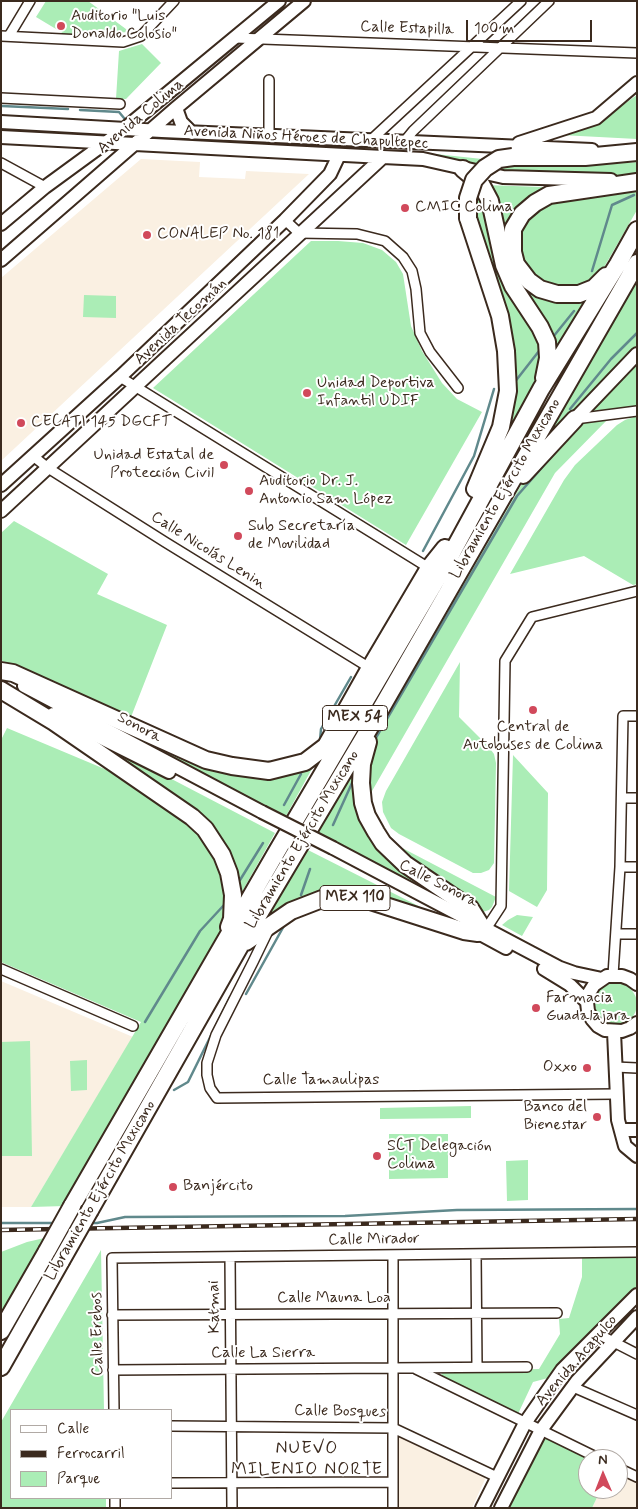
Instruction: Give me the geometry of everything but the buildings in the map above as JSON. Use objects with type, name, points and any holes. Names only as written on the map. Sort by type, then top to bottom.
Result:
[{"type":"highway","points":[[303,807],[326,746],[480,481],[501,427],[508,391],[506,351],[500,316],[468,218],[468,198],[474,180],[485,168],[511,151],[585,157],[637,152]]},
{"type":"highway","points":[[463,169],[480,184],[490,201],[504,265],[513,286],[540,327],[547,342],[548,358],[541,389]]},
{"type":"highway","points":[[618,264],[594,288],[579,294],[557,294],[540,289],[528,281],[516,264],[513,252],[513,229],[522,214],[535,203],[549,195],[637,182]]},
{"type":"highway","name":"Libramiento Ejército Mexicano","points":[[1,1331],[303,807],[447,562],[541,389],[637,230]]},
{"type":"highway","name":"Libramiento Ejército Mexicano","points":[[1,1366],[240,946],[379,712],[637,262]]},
{"type":"highway","points":[[494,509],[538,457],[575,419]]},
{"type":"highway","points":[[429,568],[474,511]]},
{"type":"highway","points":[[1,672],[13,673],[206,760],[232,766],[269,771],[305,762],[326,746]]},
{"type":"highway","points":[[1,689],[54,722],[192,817],[205,829],[222,855],[229,873],[233,895],[232,919],[222,947]]},
{"type":"highway","points":[[379,712],[362,764],[361,783],[367,816],[376,832],[394,854],[405,864],[470,908],[482,930]]},
{"type":"highway","name":"MEX 110","points":[[240,946],[292,911],[322,899],[344,897],[364,899],[464,931],[482,930]]},
{"type":"street","points":[[5,36],[30,1]]},
{"type":"street","points":[[5,36],[124,42],[141,36],[174,1]]},
{"type":"street","name":"Avenida Colima","points":[[2,222],[45,187],[123,130],[279,1]]},
{"type":"street","name":"Avenida Colima","points":[[1,260],[176,108],[261,39],[304,1]]},
{"type":"street","points":[[372,140],[521,1]]},
{"type":"street","points":[[404,142],[413,131],[549,1]]},
{"type":"street","name":"Calle Estapilla","points":[[236,38],[637,53]]},
{"type":"street","points":[[268,136],[269,80]]},
{"type":"street","points":[[511,151],[596,118],[637,83]]},
{"type":"street","points":[[1,98],[120,104]]},
{"type":"street","points":[[176,108],[181,122],[192,132]]},
{"type":"street","name":"Avenida Niños Héroes de Chapultepec","points":[[1,122],[123,130],[372,140],[511,151]]},
{"type":"street","name":"Avenida Niños Héroes de Chapultepec","points":[[1,137],[423,159],[503,177],[637,182]]},
{"type":"street","name":"Avenida Tecomán","points":[[1,485],[120,377],[285,220],[330,174],[339,155]]},
{"type":"street","name":"Avenida Tecomán","points":[[1,511],[383,157]]},
{"type":"street","points":[[1,163],[45,187]]},
{"type":"street","points":[[285,220],[299,233],[357,234],[385,241],[403,257],[412,271],[416,289],[420,333],[430,352],[458,388]]},
{"type":"street","points":[[575,419],[637,354]]},
{"type":"street","points":[[120,377],[429,568]]},
{"type":"street","points":[[575,419],[637,411]]},
{"type":"street","name":"Calle Nicolás Lenin","points":[[33,456],[48,468],[370,668]]},
{"type":"street","points":[[482,930],[501,906],[504,661],[532,616],[637,591]]},
{"type":"street","name":"Sonora","points":[[1,672],[261,814]]},
{"type":"street","name":"Sonora","points":[[1,689],[261,814]]},
{"type":"street","points":[[587,1002],[589,993],[594,985],[607,977],[617,934],[623,716],[637,716]]},
{"type":"street","points":[[622,798],[637,798]]},
{"type":"street","name":"Calle Sonora","points":[[261,814],[482,930],[560,968],[574,973],[630,979],[637,984]]},
{"type":"street","points":[[620,867],[637,867]]},
{"type":"street","name":"Calle Tamaulipas","points":[[271,924],[216,1035],[207,1063],[210,1088],[217,1098],[616,1094]]},
{"type":"street","name":"Calle Sonora","points":[[482,930],[570,985],[587,1002],[592,1019],[598,1026],[614,1032]]},
{"type":"street","points":[[617,934],[637,934]]},
{"type":"street","points":[[1,969],[133,1026]]},
{"type":"street","points":[[637,1023],[630,1028],[614,1032],[618,1120],[625,1146],[637,1156]]},
{"type":"street","points":[[615,1067],[637,1068]]},
{"type":"street","points":[[620,1130],[637,1130]]},
{"type":"street","name":"Calle Mirador","points":[[112,1258],[637,1252]]},
{"type":"street","points":[[476,1254],[478,1367]]},
{"type":"street","points":[[393,1255],[393,1508]]},
{"type":"street","name":"Katmai","points":[[230,1257],[232,1508]]},
{"type":"street","name":"Calle Erebos","points":[[112,1258],[114,1409]]},
{"type":"street","name":"Avenida Acapulco","points":[[482,1508],[525,1422],[562,1370],[637,1295]]},
{"type":"street","name":"Calle Mauna Loa","points":[[112,1315],[557,1313]]},
{"type":"street","name":"Avenida Acapulco","points":[[501,1508],[541,1430],[573,1386],[637,1317]]},
{"type":"street","points":[[598,1334],[637,1354]]},
{"type":"street","name":"Calle La Sierra","points":[[113,1370],[527,1367]]},
{"type":"street","name":"Calle La Sierra","points":[[414,1368],[580,1449]]},
{"type":"street","points":[[573,1386],[637,1415]]},
{"type":"street","name":"Calle Bosques","points":[[172,1426],[393,1428],[497,1477]]},
{"type":"street","points":[[172,1483],[393,1482]]},
{"type":"shaded area","name":"CONALEP No. 181","points":[[141,159],[200,162],[199,177],[245,179],[246,171],[309,174],[1,461],[1,278]]},
{"type":"shaded area","points":[[1,981],[133,1037],[31,1207],[1,1207]]},
{"type":"shaded area","points":[[397,1434],[486,1477],[472,1508],[399,1508]]},
{"type":"shaded area","points":[[628,1477],[637,1481],[637,1508],[592,1508],[596,1499],[628,1499]]},
{"type":"green space","points":[[46,1],[88,1],[130,32],[66,35],[36,17]]},
{"type":"green space","points":[[142,44],[161,63],[126,99],[116,99],[119,51]]},
{"type":"green space","points":[[637,95],[637,139],[561,135],[600,121]]},
{"type":"green space","points":[[426,153],[548,166],[588,166],[637,162],[637,176],[507,172]]},
{"type":"green space","points":[[485,185],[570,188],[518,214],[521,280],[595,293],[553,360],[529,304]]},
{"type":"green space","points":[[637,190],[637,210],[599,276],[574,290],[544,285],[523,263],[520,248],[522,232],[529,218],[540,208],[554,201]]},
{"type":"green space","points":[[479,191],[525,311],[544,350],[539,378],[505,438],[510,416],[475,222],[475,207]]},
{"type":"green space","name":"Unidad Deportiva Infantil UDIF","points":[[311,241],[363,243],[382,250],[396,262],[403,274],[411,326],[422,351],[442,383],[457,399],[482,412],[406,545],[153,388]]},
{"type":"green space","points":[[637,275],[637,350],[530,458]]},
{"type":"green space","points":[[84,295],[116,296],[116,318],[83,317]]},
{"type":"green space","points":[[637,360],[637,407],[592,411],[592,407]]},
{"type":"green space","points":[[637,416],[637,584],[633,585],[584,556],[510,574],[564,480],[575,465],[617,425]]},
{"type":"green space","points":[[610,417],[555,473],[372,791],[370,811],[367,793],[372,742],[523,482],[580,421]]},
{"type":"green space","points":[[14,521],[108,574],[97,594],[167,625],[131,717],[1,660],[1,533]]},
{"type":"green space","points":[[460,662],[459,717],[488,746],[494,754],[496,763],[494,863],[489,870],[481,873],[473,873],[399,834],[391,828],[383,812],[382,802],[386,791]]},
{"type":"green space","points":[[61,702],[221,769],[314,765],[286,816]]},
{"type":"green space","points":[[49,715],[275,833],[238,899],[222,843]]},
{"type":"green space","points":[[7,728],[119,775],[182,814],[210,843],[227,888],[226,921],[65,1206],[31,1207],[141,1022],[1,962],[1,740]]},
{"type":"green space","points":[[513,755],[548,793],[547,890],[537,907],[509,891]]},
{"type":"green space","points":[[357,758],[360,812],[460,910],[313,830]]},
{"type":"green space","points":[[387,840],[496,897],[492,907],[483,912],[400,854]]},
{"type":"green space","points":[[304,848],[458,926],[368,895],[261,922]]},
{"type":"green space","points":[[517,915],[533,917],[522,936],[502,925]]},
{"type":"green space","points":[[620,983],[628,986],[634,992],[637,1004],[634,1016],[628,1022],[612,1025],[604,1022],[598,1016],[595,1000],[598,992],[604,986]]},
{"type":"green space","points":[[30,1041],[32,1156],[1,1156],[1,1042]]},
{"type":"green space","points":[[87,1060],[87,1090],[71,1091],[70,1061]]},
{"type":"green space","points":[[471,1106],[471,1118],[380,1119],[380,1108]]},
{"type":"green space","points":[[389,1134],[448,1134],[448,1178],[389,1179]]},
{"type":"green space","points":[[528,1160],[528,1200],[507,1201],[506,1161]]},
{"type":"green space","points":[[49,1237],[1,1318],[1,1252],[27,1242]]},
{"type":"green space","points":[[101,1250],[104,1409],[10,1409],[10,1499],[106,1499],[106,1508],[1,1508],[1,1422]]},
{"type":"green space","points":[[582,1256],[637,1258],[637,1287],[584,1337],[548,1378],[533,1382],[517,1416],[440,1377],[443,1372],[539,1369],[560,1334],[559,1319],[569,1318],[582,1277]]},
{"type":"green space","points":[[543,1435],[578,1452],[578,1499],[596,1499],[592,1508],[506,1508]]},
{"type":"waterway","points":[[2,106],[68,109]]},
{"type":"waterway","points":[[80,110],[119,112],[124,118]]},
{"type":"waterway","points":[[592,271],[612,205],[634,195]]},
{"type":"waterway","points":[[553,337],[574,311]]},
{"type":"waterway","points":[[570,409],[611,359],[637,333]]},
{"type":"waterway","points":[[514,383],[539,351]]},
{"type":"waterway","points":[[423,551],[474,456],[494,389]]},
{"type":"waterway","points":[[374,741],[517,496],[559,448]]},
{"type":"waterway","points":[[320,740],[321,729],[351,677]]},
{"type":"waterway","points":[[284,805],[301,774]]},
{"type":"waterway","points":[[333,825],[352,783]]},
{"type":"waterway","points":[[240,880],[263,843]]},
{"type":"waterway","points":[[301,895],[310,869]]},
{"type":"waterway","points":[[145,1022],[200,931],[224,905]]},
{"type":"waterway","points":[[246,994],[285,924]]},
{"type":"waterway","points":[[174,1090],[188,1082],[230,997]]},
{"type":"waterway","points":[[89,1223],[125,1217],[345,1216],[457,1210],[637,1209]]},
{"type":"waterway","points":[[1,1223],[56,1223]]},
{"type":"railway","points":[[1,1230],[637,1219]]},
{"type":"place","name":"Auditorio \"Luis Donaldo Colosio\"","points":[[61,26]]},
{"type":"place","name":"CMIC Colima","points":[[405,208]]},
{"type":"place","name":"CONALEP No. 181","points":[[147,235]]},
{"type":"place","name":"Unidad Deportiva Infantil UDIF","points":[[307,393]]},
{"type":"place","name":"CECATI 145 DGCFT","points":[[21,423]]},
{"type":"place","name":"Unidad Estatal de Protección Civil","points":[[224,465]]},
{"type":"place","name":"Auditorio Dr. J. Antonio Sam López","points":[[249,491]]},
{"type":"place","name":"Sub Secretaría de Movilidad","points":[[238,536]]},
{"type":"place","name":"Central de Autobuses de Colima","points":[[533,710]]},
{"type":"place","name":"Farmacia Guadalajara","points":[[536,1008]]},
{"type":"place","name":"Oxxo","points":[[587,1068]]},
{"type":"place","name":"Banco del Bienestar","points":[[597,1117]]},
{"type":"place","name":"SCT Delegación Colima","points":[[377,1156]]},
{"type":"place","name":"Banjército","points":[[173,1187]]},
{"type":"district","name":"NUEVO MILENIO NORTE","points":[[307,1459]]}]
